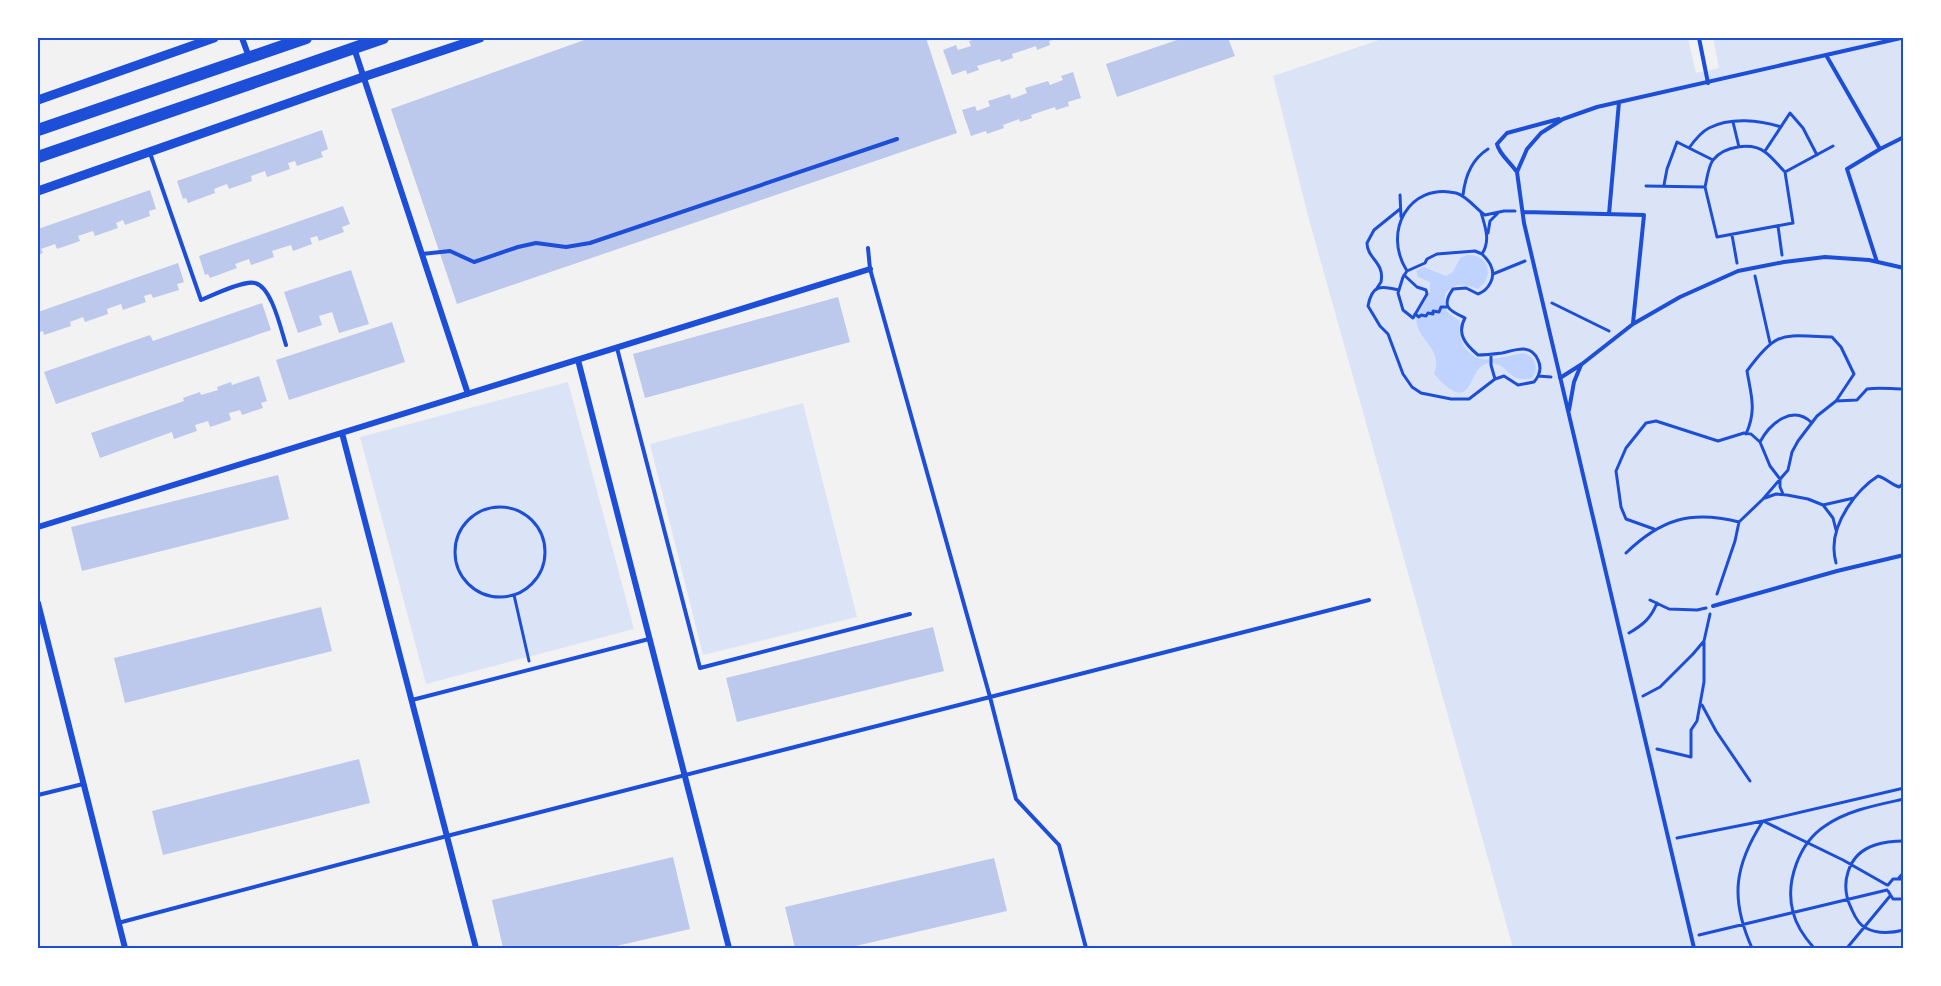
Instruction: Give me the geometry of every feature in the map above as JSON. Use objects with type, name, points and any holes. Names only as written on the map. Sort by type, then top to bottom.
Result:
[{"type":"main road","points":[[38,130],[306,38]]},
{"type":"main road","points":[[38,157],[383,38]]},
{"type":"street","points":[[38,100],[214,38]]},
{"type":"street","points":[[242,38],[249,57]]},
{"type":"street","points":[[38,191],[480,38]]},
{"type":"street","points":[[354,48],[468,394]]},
{"type":"street","points":[[38,527],[870,269]]},
{"type":"street","points":[[578,360],[729,948]]},
{"type":"street","points":[[342,433],[476,948]]},
{"type":"street","points":[[38,603],[125,948]]},
{"type":"lane","points":[[1699,38],[1708,83]]},
{"type":"lane","points":[[1694,948],[1560,378],[1522,212],[1516,172],[1509,160],[1498,151],[1497,144],[1507,133],[1597,107],[1901,38]]},
{"type":"lane","points":[[1826,55],[1880,149]]},
{"type":"lane","points":[[1609,214],[1619,102]]},
{"type":"lane","points":[[1516,172],[1527,149],[1541,133],[1563,118]]},
{"type":"lane","points":[[1878,262],[1847,169],[1904,137]]},
{"type":"lane","points":[[422,254],[450,251],[474,262],[536,243],[566,247],[590,243],[897,139]]},
{"type":"lane","points":[[150,152],[201,300],[247,283],[255,283],[263,287],[269,295],[286,345]]},
{"type":"lane","points":[[1522,212],[1644,215],[1633,324]]},
{"type":"lane","points":[[868,248],[870,269],[990,697],[1016,799],[1059,844],[1086,948]]},
{"type":"lane","points":[[1560,378],[1582,364],[1633,324],[1680,297],[1738,271],[1825,257],[1878,262],[1904,268]]},
{"type":"lane","points":[[617,348],[700,669],[910,614]]},
{"type":"lane","points":[[1569,413],[1574,382],[1582,364]]},
{"type":"lane","points":[[1713,606],[1837,571],[1904,555]]},
{"type":"lane","points":[[118,923],[447,836],[1369,600]]},
{"type":"lane","points":[[412,700],[649,639]]},
{"type":"lane","points":[[38,795],[83,784]]},
{"type":"path","points":[[1765,151],[1790,113],[1803,128],[1817,155]]},
{"type":"path","points":[[1733,122],[1738,147]]},
{"type":"path","points":[[1689,148],[1709,128],[1733,122],[1767,123],[1781,128]]},
{"type":"path","points":[[1664,186],[1667,169],[1677,142],[1713,160]]},
{"type":"path","points":[[1463,195],[1467,176],[1479,154],[1497,144]]},
{"type":"path","points":[[1785,172],[1833,146]]},
{"type":"path","points":[[1738,147],[1752,147],[1765,151],[1785,172],[1793,223],[1717,237],[1705,187],[1713,160],[1724,150],[1738,147]]},
{"type":"path","points":[[1646,186],[1705,187]]},
{"type":"path","points":[[1401,217],[1419,198],[1444,192],[1463,195],[1485,215],[1499,212],[1522,212]]},
{"type":"path","points":[[1400,195],[1401,217],[1396,238],[1398,251],[1407,271]]},
{"type":"path","points":[[1400,208],[1374,230],[1367,243],[1367,250],[1381,267],[1382,276],[1382,282],[1372,292],[1368,306],[1376,321],[1388,334],[1403,374],[1412,387],[1421,393],[1451,399],[1469,399],[1495,379],[1504,376],[1518,385],[1525,385],[1534,382],[1538,376],[1540,365],[1531,350],[1523,348],[1491,356],[1478,355],[1468,346],[1462,334],[1461,325],[1466,318],[1454,314],[1447,307],[1441,307],[1439,312],[1433,311],[1433,314],[1428,313],[1426,316],[1419,317],[1416,314]]},
{"type":"path","points":[[1481,212],[1487,235]]},
{"type":"path","points":[[1482,254],[1490,221],[1499,212]]},
{"type":"path","points":[[1778,226],[1784,262]]},
{"type":"path","points":[[1732,234],[1738,271]]},
{"type":"path","points":[[1404,276],[1417,287],[1426,290],[1427,294],[1413,318],[1403,310],[1398,293],[1404,276],[1407,271],[1425,263],[1427,259],[1437,254],[1475,251],[1482,254],[1491,266],[1493,274],[1486,290],[1478,294],[1466,288],[1453,289],[1447,300],[1447,307]]},
{"type":"path","points":[[1493,274],[1533,259]]},
{"type":"path","points":[[1754,268],[1770,343]]},
{"type":"path","points":[[1376,289],[1384,286],[1399,290]]},
{"type":"path","points":[[1542,298],[1618,336]]},
{"type":"path","points":[[1647,746],[1691,757],[1691,730],[1697,721],[1704,682],[1704,640],[1739,522],[1788,470],[1792,452],[1798,441],[1817,416],[1836,401],[1854,374],[1841,347],[1832,337],[1797,334],[1778,338],[1762,350],[1747,371],[1754,408],[1752,421],[1746,434]]},
{"type":"path","points":[[1491,356],[1495,379]]},
{"type":"path","points":[[1836,401],[1857,400],[1867,389],[1904,389]]},
{"type":"path","points":[[1760,442],[1765,432],[1786,416],[1798,414],[1807,417],[1812,423]]},
{"type":"path","points":[[1654,530],[1626,519],[1621,507],[1616,471],[1626,448],[1646,423],[1656,421],[1718,441],[1751,434],[1760,442],[1770,466],[1780,479],[1783,494]]},
{"type":"path","points":[[1836,531],[1848,507],[1871,480],[1878,476],[1899,487],[1904,483]]},
{"type":"path","points":[[1763,498],[1783,494],[1808,499],[1823,505],[1833,518],[1836,531],[1834,549],[1837,571]]},
{"type":"path","points":[[1823,505],[1856,498]]},
{"type":"path","points":[[493,507],[509,507],[523,512],[535,522],[543,535],[546,550],[544,565],[538,578],[527,588],[514,595],[500,597],[485,595],[467,583],[456,564],[455,549],[458,534],[467,521],[479,512],[493,507]]},
{"type":"path","points":[[1626,554],[1654,530],[1670,521],[1684,518],[1710,518],[1739,522]]},
{"type":"path","points":[[514,595],[531,669]]},
{"type":"path","points":[[1650,600],[1669,609],[1696,610],[1713,606]]},
{"type":"path","points":[[1621,637],[1638,628],[1652,616],[1657,603]]},
{"type":"path","points":[[1635,698],[1660,687],[1704,640]]},
{"type":"path","points":[[1701,703],[1716,731],[1750,781]]},
{"type":"path","points":[[1669,840],[1904,788]]},
{"type":"path","points":[[1814,948],[1793,913],[1793,877],[1797,860],[1807,843],[1823,826],[1840,818],[1872,806],[1904,799]]},
{"type":"path","points":[[1763,821],[1887,885]]},
{"type":"path","points":[[1752,948],[1742,925],[1738,900],[1740,871],[1749,843],[1763,821]]},
{"type":"path","points":[[1904,841],[1875,845],[1858,855],[1850,864],[1846,875],[1847,900],[1864,928],[1876,932],[1904,930]]},
{"type":"path","points":[[1898,879],[1904,872]]},
{"type":"path","points":[[1904,880],[1893,879],[1887,885],[1890,897],[1904,899]]},
{"type":"path","points":[[1691,936],[1887,890]]},
{"type":"path","points":[[1847,948],[1890,897]]},
{"type":"shaded area","points":[[1385,38],[1688,38],[1696,73],[1719,68],[1713,38],[1903,38],[1903,948],[1513,948],[1308,216],[1273,76]]},
{"type":"shaded area","points":[[568,382],[634,629],[426,684],[360,437]]},
{"type":"shaded area","points":[[803,403],[857,617],[703,655],[650,444]]},
{"type":"water","points":[[1474,255],[1485,262],[1488,272],[1487,278],[1478,289],[1464,285],[1456,286],[1445,294],[1447,311],[1460,321],[1463,344],[1470,353],[1481,359],[1496,359],[1523,353],[1531,357],[1535,363],[1532,378],[1518,378],[1497,364],[1491,363],[1483,365],[1477,371],[1464,391],[1457,392],[1434,374],[1436,357],[1417,326],[1416,317],[1430,291],[1430,282],[1418,277],[1416,271],[1424,267],[1446,276],[1453,272],[1460,258]]},
{"type":"building","points":[[590,38],[926,38],[957,133],[457,304],[391,109]]},
{"type":"building","points":[[978,38],[1059,38],[1049,41],[1050,45],[1037,50],[1036,46],[1012,54],[1013,58],[1001,62],[1000,59],[977,66],[979,70],[967,74],[966,70],[952,75],[943,50],[956,45],[958,50],[971,46],[969,41]]},
{"type":"building","points":[[1183,38],[1228,38],[1235,56],[1117,97],[1106,64]]},
{"type":"building","points":[[1073,72],[1081,98],[1068,102],[1069,106],[1056,110],[1055,107],[1031,115],[1032,118],[1020,122],[1019,119],[1003,125],[1004,128],[987,134],[986,131],[971,136],[962,110],[975,106],[977,111],[990,106],[988,101],[1010,94],[1011,99],[1027,93],[1025,88],[1048,81],[1050,85],[1063,80],[1061,76]]},
{"type":"building","points":[[322,130],[328,149],[321,152],[323,157],[297,166],[295,161],[288,163],[290,169],[267,177],[265,171],[251,176],[252,181],[229,189],[227,184],[214,189],[215,193],[188,203],[186,198],[183,199],[177,181]]},
{"type":"building","points":[[150,190],[156,209],[149,211],[150,216],[125,225],[123,220],[116,223],[118,228],[95,236],[93,231],[78,236],[80,241],[57,249],[55,244],[41,249],[43,253],[38,255],[38,229]]},
{"type":"building","points":[[343,206],[350,224],[342,227],[344,232],[319,241],[317,236],[310,238],[312,244],[293,251],[291,245],[272,251],[274,257],[251,265],[249,259],[235,264],[237,268],[210,278],[208,274],[205,275],[199,256]]},
{"type":"building","points":[[178,263],[184,282],[177,284],[179,290],[153,298],[151,294],[144,296],[146,302],[123,310],[121,304],[107,309],[108,314],[85,322],[83,317],[70,322],[71,326],[44,335],[43,331],[40,332],[38,312]]},
{"type":"building","points":[[351,270],[369,324],[339,333],[332,312],[319,316],[322,325],[298,333],[284,292]]},
{"type":"building","points":[[838,297],[850,342],[645,398],[633,354]]},
{"type":"building","points":[[262,303],[271,330],[56,404],[44,372],[150,335],[153,341]]},
{"type":"building","points":[[392,322],[405,362],[289,400],[276,360]]},
{"type":"building","points":[[259,376],[267,401],[261,403],[263,408],[242,415],[240,410],[229,413],[231,420],[210,427],[208,421],[195,425],[197,431],[174,439],[172,432],[100,458],[91,433],[184,401],[183,398],[200,392],[201,395],[218,390],[217,387],[231,382],[232,385]]},
{"type":"building","points":[[278,475],[289,519],[82,571],[71,527]]},
{"type":"building","points":[[321,607],[332,651],[125,703],[114,658]]},
{"type":"building","points":[[933,627],[944,671],[737,722],[726,678]]},
{"type":"building","points":[[359,759],[370,803],[163,855],[152,811]]},
{"type":"building","points":[[673,857],[690,929],[608,948],[503,948],[492,900]]},
{"type":"building","points":[[994,858],[1007,911],[847,948],[795,948],[785,907]]}]
